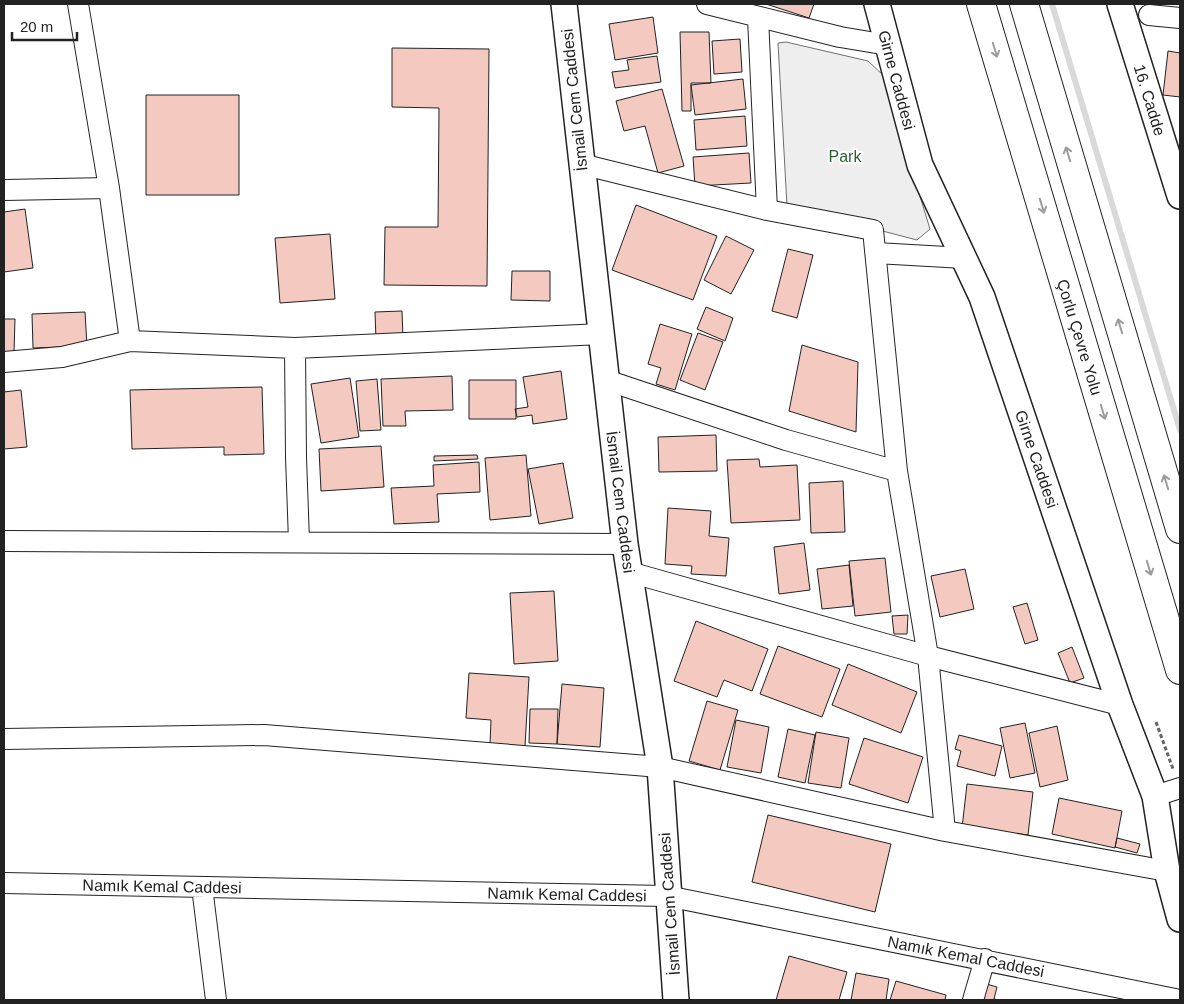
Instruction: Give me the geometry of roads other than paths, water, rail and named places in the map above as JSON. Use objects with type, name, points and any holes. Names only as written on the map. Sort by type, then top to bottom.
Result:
[{"type":"highway","name":"Çorlu Çevre Yolu","points":[[981,4],[1180,670]]},
{"type":"highway","points":[[1024,4],[1180,529]]},
{"type":"street","points":[[78,4],[109,188],[130,341]]},
{"type":"street","name":"İsmail Cem Caddesi","points":[[564,4],[580,164],[602,334],[624,544],[660,767],[667,896],[676,1000]]},
{"type":"street","points":[[707,4],[840,37],[888,45]]},
{"type":"street","name":"Girne Caddesi","points":[[877,4],[920,165],[982,297],[1120,705],[1155,796],[1167,871],[1180,919]]},
{"type":"street","name":"16. Cadde","points":[[1120,4],[1178,184]]},
{"type":"street","points":[[1149,15],[1180,18]]},
{"type":"street","points":[[758,18],[767,210]]},
{"type":"street","points":[[580,164],[767,210],[873,230],[897,471],[928,656],[945,831]]},
{"type":"street","points":[[4,190],[109,188]]},
{"type":"street","points":[[876,253],[964,258]]},
{"type":"street","points":[[4,362],[62,357],[130,341],[295,348],[602,334]]},
{"type":"street","points":[[295,348],[299,541]]},
{"type":"street","points":[[606,380],[786,440],[897,471]]},
{"type":"street","points":[[4,541],[624,544]]},
{"type":"street","points":[[629,572],[928,656],[1120,705]]},
{"type":"street","points":[[4,739],[264,734],[660,767],[945,831],[1167,871]]},
{"type":"street","points":[[1155,796],[1180,788]]},
{"type":"street","name":"Namık Kemal Caddesi","points":[[4,883],[667,896],[985,959],[1147,997],[1180,1000]]},
{"type":"street","points":[[202,887],[216,1000]]},
{"type":"street","points":[[973,1000],[985,959]]},
{"type":"waterway","points":[[1052,4],[1180,430]]},
{"type":"park label","name":"Park","points":[[845,156]]}]
